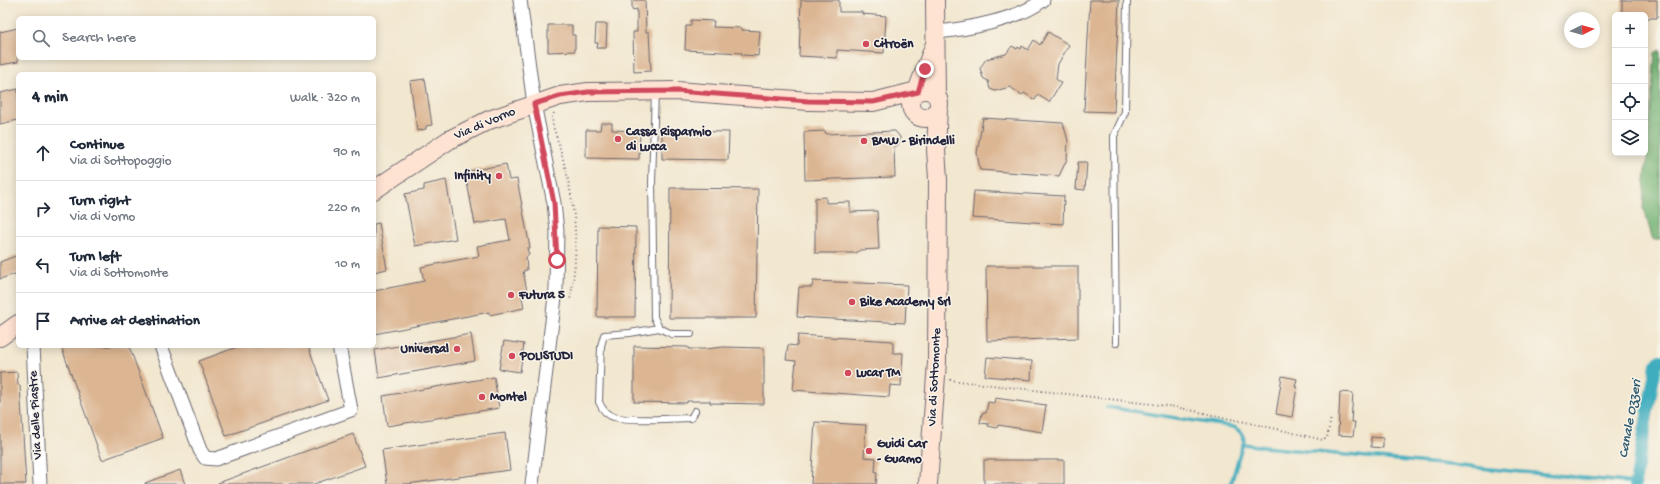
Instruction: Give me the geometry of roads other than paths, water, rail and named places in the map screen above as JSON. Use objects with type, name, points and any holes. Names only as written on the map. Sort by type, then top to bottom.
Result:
[{"type":"street","points":[[520,0],[534,104],[554,203],[557,260],[555,295],[532,484]]},
{"type":"street","name":"Via di Sottomonte","points":[[928,484],[936,378],[938,211],[935,0]]},
{"type":"street","points":[[935,38],[953,31],[1010,17],[1037,5],[1043,0]]},
{"type":"street","name":"Via di Sottomonte","points":[[935,38],[918,92],[911,99],[910,104],[928,131],[936,150]]},
{"type":"street","points":[[918,92],[927,90],[937,102],[932,116],[928,118],[918,116]]},
{"type":"street","name":"Via di Vorno","points":[[376,189],[449,140],[489,120],[560,96],[588,92],[677,91],[808,101],[873,102],[918,92]]},
{"type":"street","name":"Via di Vorno","points":[[873,102],[918,116]]},
{"type":"street","points":[[0,337],[11,326]]},
{"type":"street","name":"Via delle Piastre","points":[[33,348],[40,484]]},
{"type":"street","points":[[162,348],[200,450],[205,458],[216,459],[351,410],[339,348]]},
{"type":"lane","points":[[1116,343],[1114,136],[1126,112],[1127,0]]},
{"type":"lane","points":[[655,91],[652,182],[654,317],[659,328]]},
{"type":"lane","points":[[691,334],[672,334],[659,328],[630,333],[604,335],[601,346],[599,402],[602,410],[613,417],[630,419],[691,418],[695,411]]},
{"type":"waterway","name":"Canale Ozzeri","points":[[1635,484],[1656,365],[1660,360]]},
{"type":"waterway","points":[[1107,407],[1234,427],[1242,434],[1244,442],[1231,484]]},
{"type":"waterway","points":[[1244,444],[1636,483]]},
{"type":"place","name":"Citroën","points":[[866,44]]},
{"type":"place","name":"Cassa Risparmio di Lucca","points":[[618,139]]},
{"type":"place","name":"BMW - Birindelli","points":[[864,141]]},
{"type":"place","name":"Infinity","points":[[499,176]]},
{"type":"place","name":"Futura 5","points":[[511,295]]},
{"type":"place","name":"Bike Academy Srl","points":[[852,302]]},
{"type":"place","name":"Universal","points":[[457,349]]},
{"type":"place","name":"POLISTUDI","points":[[512,356]]},
{"type":"place","name":"Lucar TM","points":[[848,373]]},
{"type":"place","name":"Montel","points":[[482,397]]},
{"type":"place","name":"Guidi Car - Guamo","points":[[869,451]]}]
